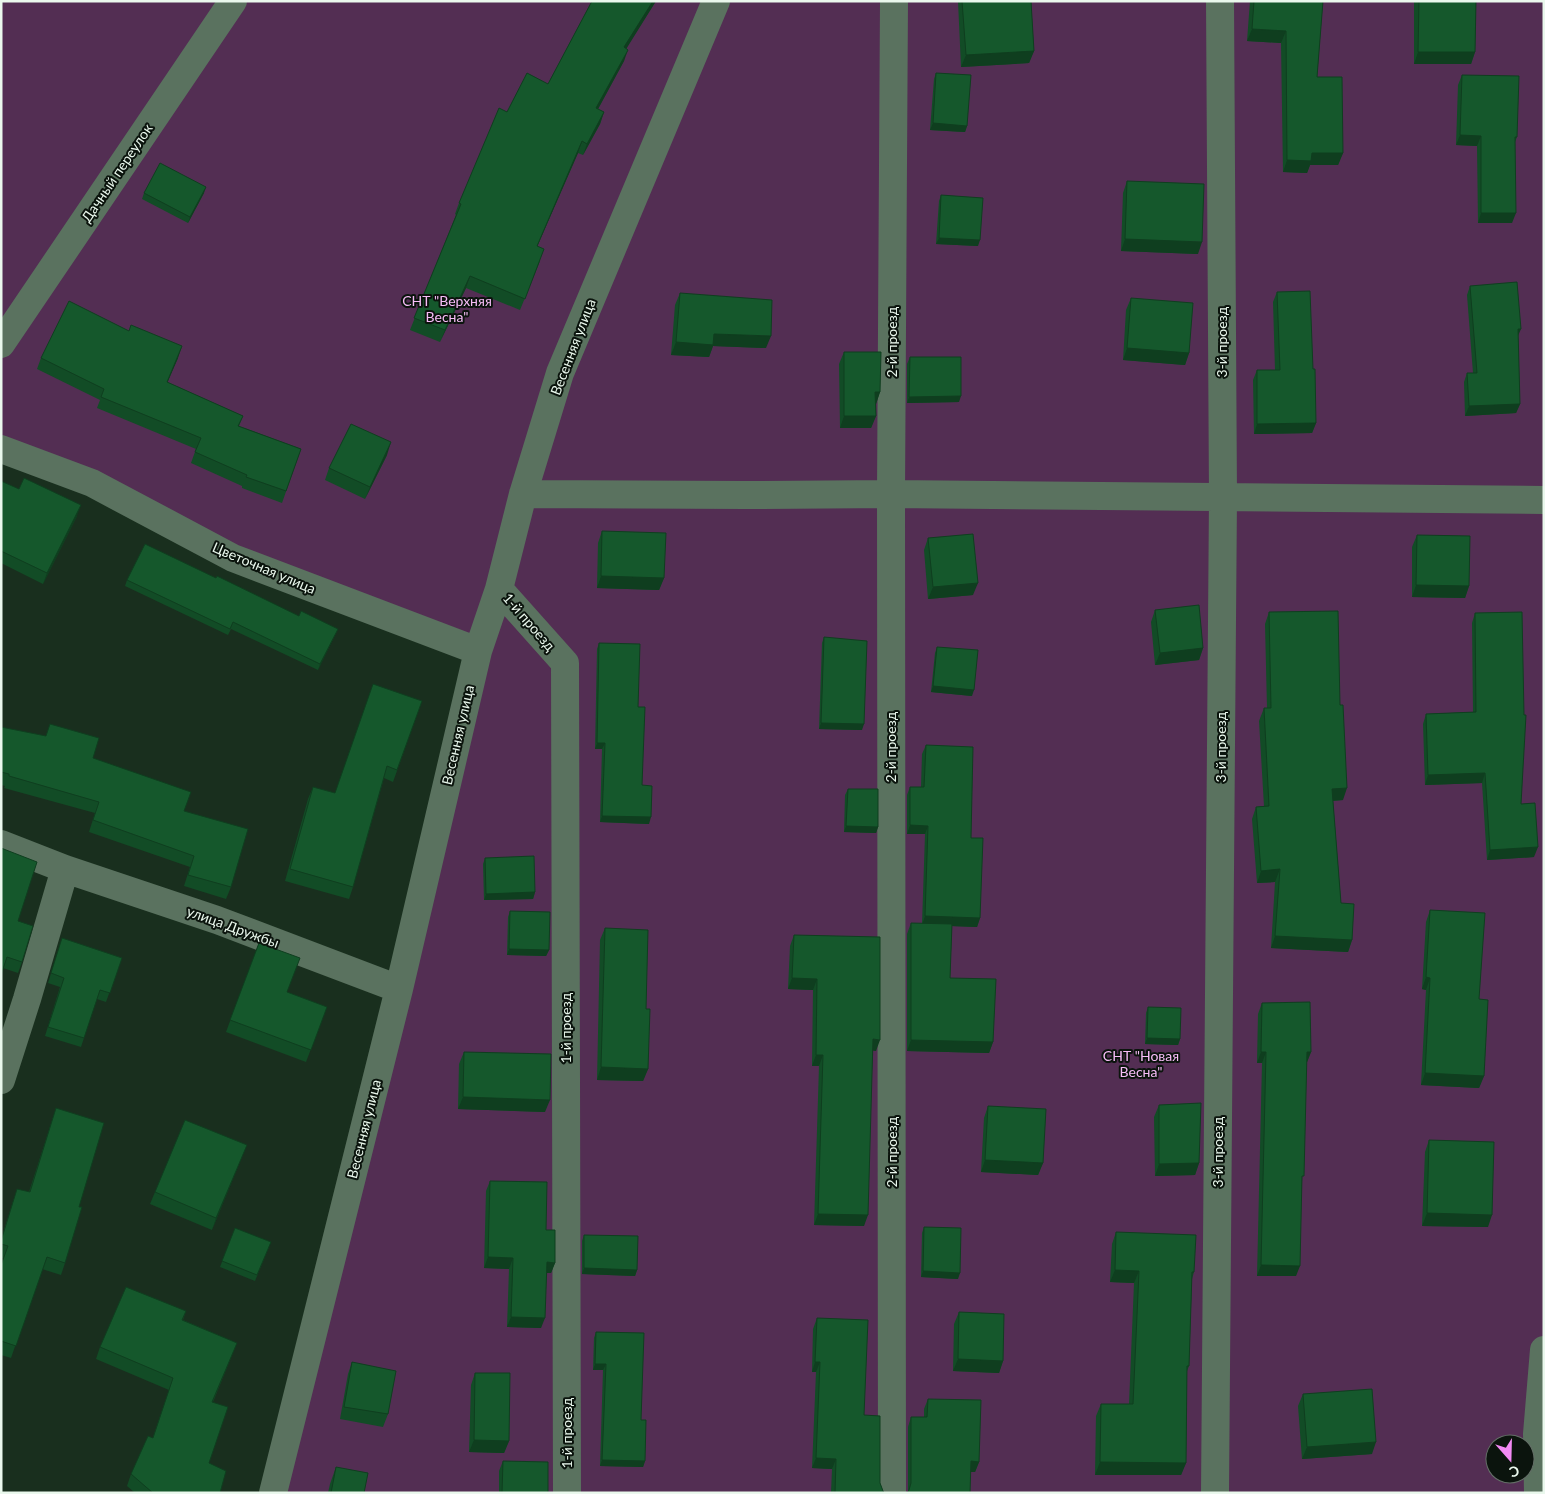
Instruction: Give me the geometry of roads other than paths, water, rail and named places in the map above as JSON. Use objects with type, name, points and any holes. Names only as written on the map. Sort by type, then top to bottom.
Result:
[{"type":"street","name":"Дачный переулок","points":[[1,344],[233,1]]},
{"type":"street","name":"Весенняя улица","points":[[274,1493],[398,989],[478,651],[499,589],[523,494],[560,374],[716,1]]},
{"type":"street","name":"2-й проезд","points":[[892,1493],[891,494],[894,1]]},
{"type":"street","name":"3-й проезд","points":[[1215,1493],[1223,497],[1220,1]]},
{"type":"street","name":"Цветочная улица","points":[[1,449],[92,483],[233,558],[478,651]]},
{"type":"street","points":[[523,494],[891,494],[1544,500]]},
{"type":"street","name":"1-й проезд","points":[[499,589],[565,663],[567,1493]]},
{"type":"street","name":"улица Дружбы","points":[[1,844],[65,870],[218,920],[398,989]]},
{"type":"street","points":[[1,1080],[65,870]]},
{"type":"street","points":[[1538,1493],[1537,1434],[1544,1350]]},
{"type":"park label","name":"СНТ \"Верхняя Весна\"","points":[[447,310]]},
{"type":"park label","name":"СНТ \"Новая Весна\"","points":[[1141,1064]]}]
